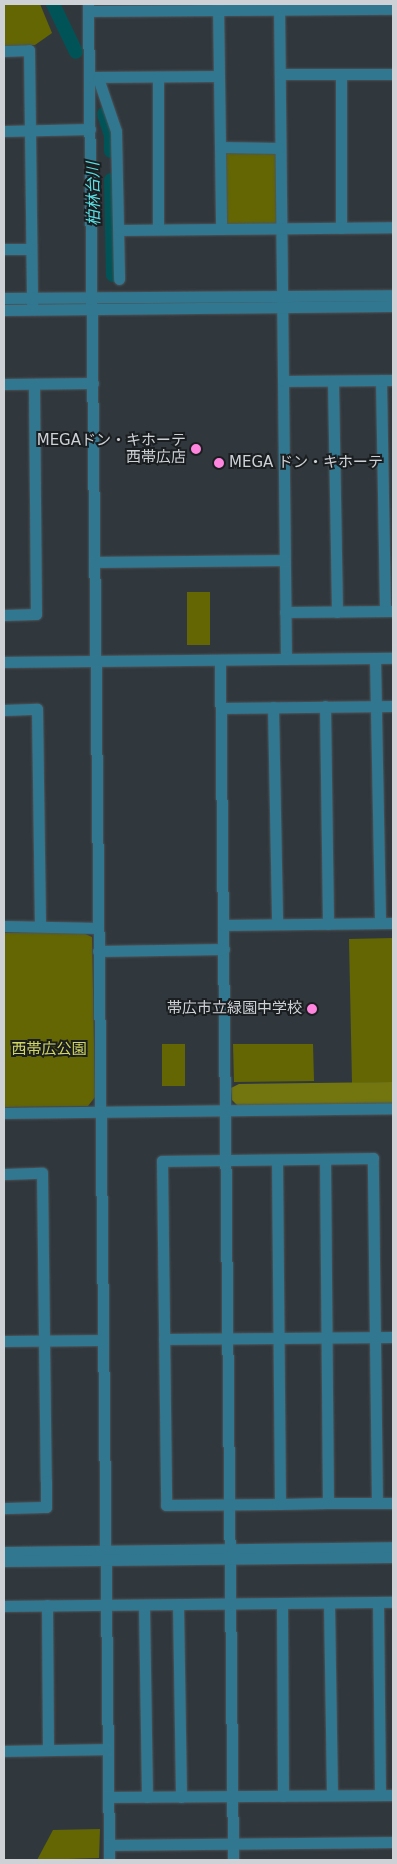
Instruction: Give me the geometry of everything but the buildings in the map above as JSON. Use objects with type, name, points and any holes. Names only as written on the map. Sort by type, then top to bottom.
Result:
[{"type":"street","points":[[109,1860],[91,303],[90,130],[94,77],[88,7],[339,7],[393,9]]},
{"type":"street","points":[[218,7],[220,229]]},
{"type":"street","points":[[279,7],[286,659]]},
{"type":"street","points":[[4,51],[29,50],[32,304]]},
{"type":"street","points":[[280,74],[393,74]]},
{"type":"street","points":[[341,74],[341,228]]},
{"type":"street","points":[[94,77],[219,76]]},
{"type":"street","points":[[94,77],[115,125],[119,278]]},
{"type":"street","points":[[158,77],[158,229]]},
{"type":"street","points":[[4,131],[90,130]]},
{"type":"street","points":[[220,147],[280,148]]},
{"type":"street","points":[[119,230],[393,227]]},
{"type":"street","points":[[4,249],[31,249]]},
{"type":"street","points":[[4,310],[32,304],[282,301],[393,295]]},
{"type":"street","points":[[4,298],[32,304]]},
{"type":"street","points":[[282,301],[393,306]]},
{"type":"street","points":[[283,381],[387,380],[389,611],[285,612]]},
{"type":"street","points":[[333,381],[337,612]]},
{"type":"street","points":[[4,384],[93,383]]},
{"type":"street","points":[[4,615],[36,614],[34,384]]},
{"type":"street","points":[[95,562],[284,560]]},
{"type":"street","points":[[375,658],[380,924]]},
{"type":"street","points":[[4,662],[393,658]]},
{"type":"street","points":[[220,660],[233,1860]]},
{"type":"street","points":[[325,706],[328,924]]},
{"type":"street","points":[[221,708],[393,706]]},
{"type":"street","points":[[273,707],[277,924]]},
{"type":"street","points":[[4,710],[37,709],[40,926]]},
{"type":"street","points":[[223,925],[393,923]]},
{"type":"street","points":[[4,926],[98,928]]},
{"type":"street","points":[[98,951],[224,949]]},
{"type":"street","points":[[4,1113],[393,1108]]},
{"type":"street","points":[[377,1503],[373,1158],[162,1161],[166,1505],[393,1503]]},
{"type":"street","points":[[325,1159],[328,1503]]},
{"type":"street","points":[[277,1160],[280,1504]]},
{"type":"street","points":[[4,1174],[42,1173],[46,1507],[4,1508]]},
{"type":"street","points":[[164,1339],[393,1337]]},
{"type":"street","points":[[4,1341],[103,1340]]},
{"type":"street","points":[[4,1561],[393,1547]]},
{"type":"street","points":[[4,1552],[105,1556]]},
{"type":"street","points":[[230,1554],[393,1558]]},
{"type":"street","points":[[378,1602],[380,1795]]},
{"type":"street","points":[[4,1606],[393,1602]]},
{"type":"street","points":[[329,1603],[332,1795]]},
{"type":"street","points":[[178,1604],[181,1797]]},
{"type":"street","points":[[282,1604],[283,1796]]},
{"type":"street","points":[[47,1605],[48,1750]]},
{"type":"street","points":[[144,1605],[147,1798]]},
{"type":"street","points":[[4,1751],[107,1749]]},
{"type":"street","points":[[108,1797],[393,1795]]},
{"type":"street","points":[[108,1845],[393,1842]]},
{"type":"green space","points":[[4,4],[40,4],[52,33],[35,45],[4,46]]},
{"type":"green space","points":[[224,150],[277,152],[277,223],[223,226]]},
{"type":"green space","points":[[187,592],[210,592],[210,645],[187,645]]},
{"type":"green space","name":"西帯広公園","points":[[4,933],[83,933],[92,937],[95,1097],[88,1106],[4,1107]]},
{"type":"green space","points":[[393,938],[393,1082],[352,1083],[349,939]]},
{"type":"green space","points":[[162,1044],[185,1044],[185,1086],[162,1086]]},
{"type":"green space","points":[[233,1044],[313,1044],[314,1081],[234,1082]]},
{"type":"green space","points":[[100,1829],[99,1858],[37,1860],[53,1830]]},
{"type":"shaded area","points":[[393,1082],[393,1103],[238,1106],[232,1100],[231,1088],[239,1084]]},
{"type":"waterway","name":"柏林台川","points":[[53,4],[76,52]]},
{"type":"waterway","name":"柏林台川","points":[[104,114],[111,135],[111,151]]},
{"type":"waterway","name":"柏林台川","points":[[111,180],[113,275]]},
{"type":"place","name":"MEGAドン・キホーテ 西帯広店","points":[[196,449]]},
{"type":"place","name":"MEGA ドン・キホーテ","points":[[219,463]]},
{"type":"place","name":"帯広市立緑園中学校","points":[[312,1009]]}]
